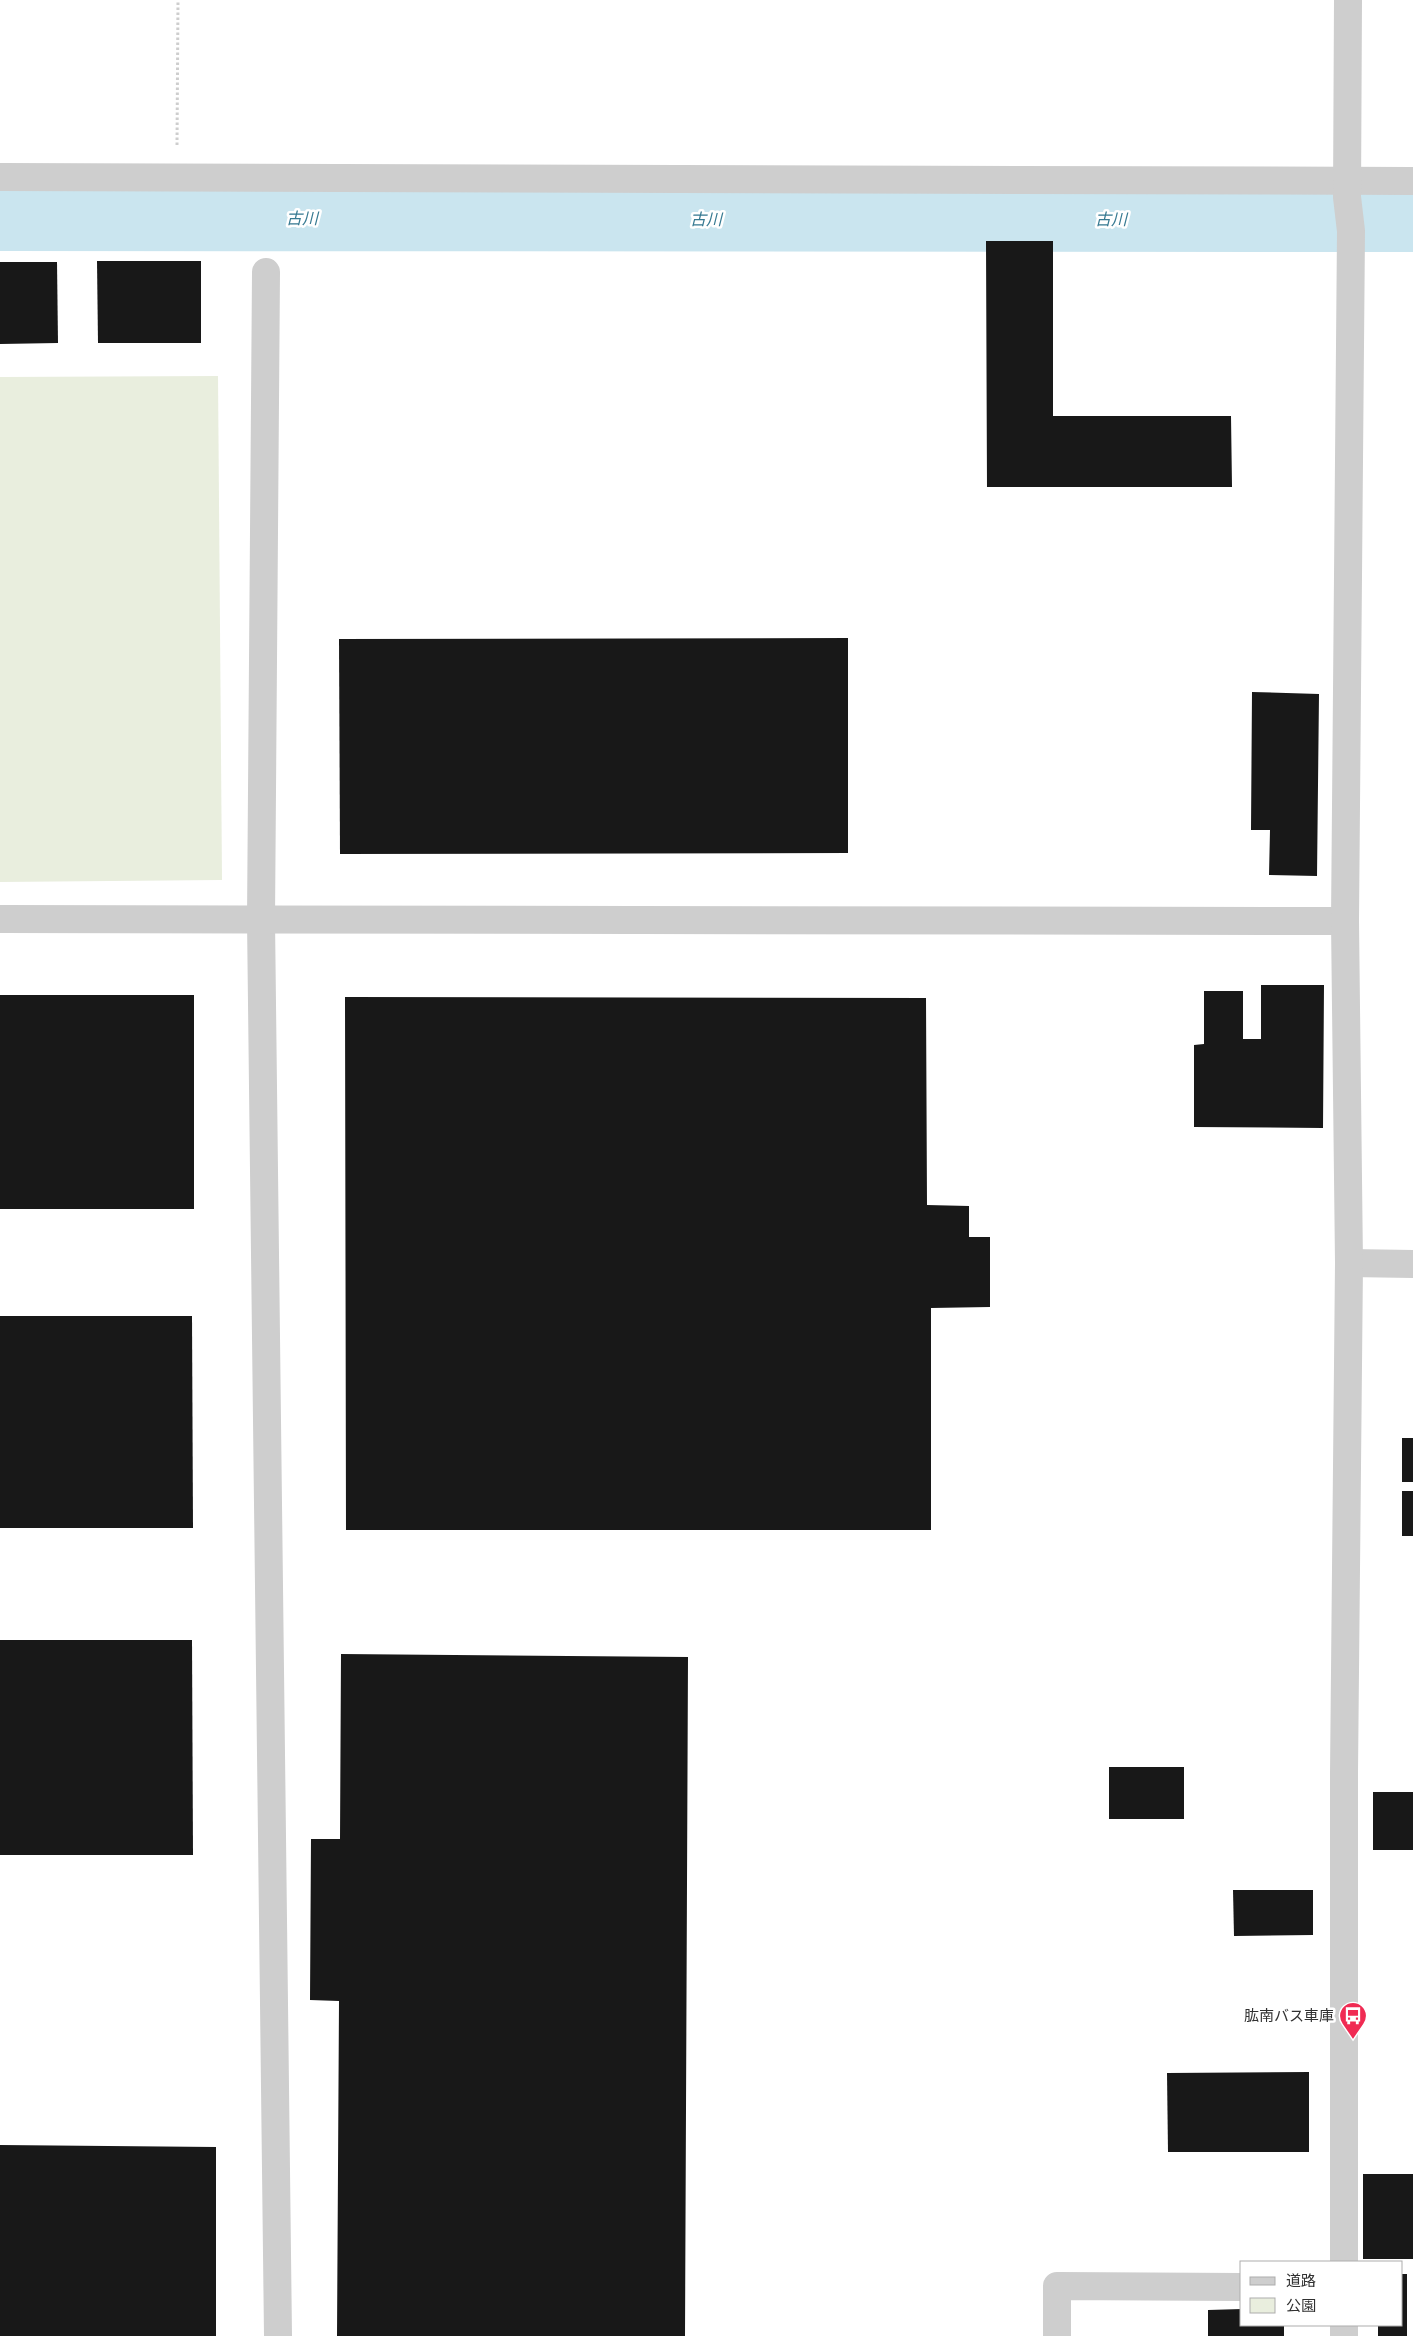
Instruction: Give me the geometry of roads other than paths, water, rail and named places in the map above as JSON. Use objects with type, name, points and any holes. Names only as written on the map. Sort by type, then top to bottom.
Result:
[{"type":"street","points":[[1344,2261],[1344,1773],[1350,1263],[1345,921],[1351,231],[1348,189],[1348,0]]},
{"type":"street","points":[[0,178],[1348,189],[1413,180]]},
{"type":"street","points":[[266,272],[261,920],[278,2336]]},
{"type":"street","points":[[0,919],[1345,921]]},
{"type":"street","points":[[1350,1263],[1413,1264]]},
{"type":"street","points":[[1057,2336],[1057,2286],[1240,2287]]},
{"type":"waterway","name":"古川","points":[[0,218],[1413,219]]},
{"type":"place","name":"肱南バス車庫","points":[[1353,2040]]}]
